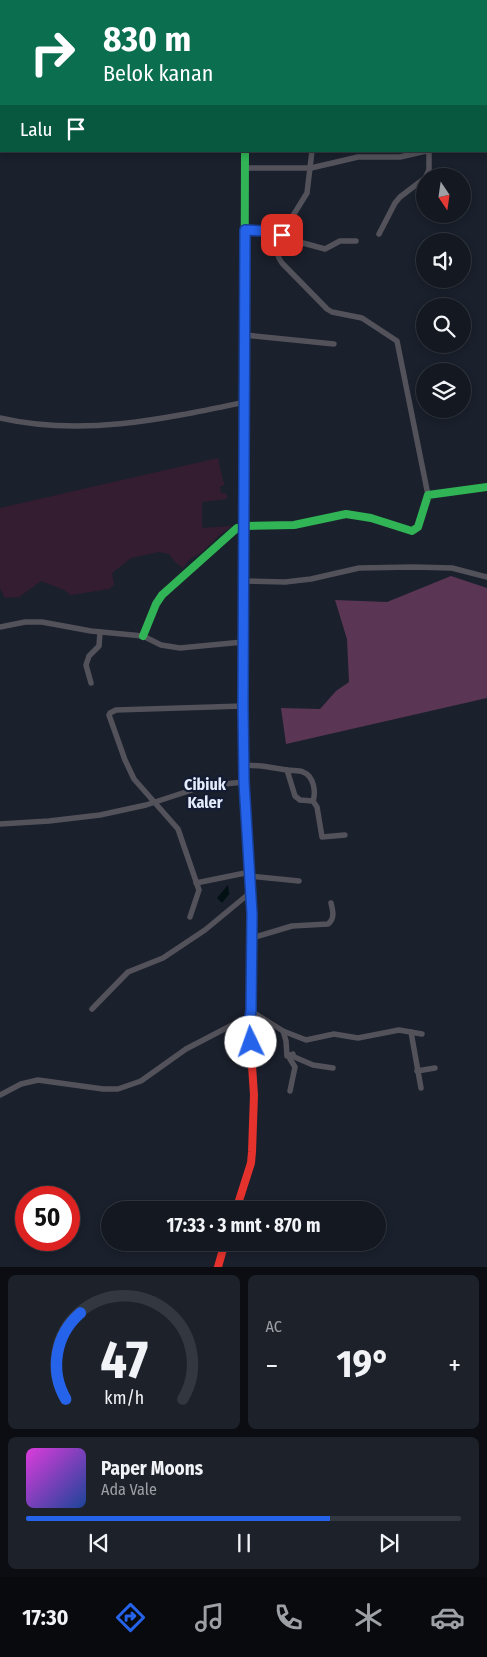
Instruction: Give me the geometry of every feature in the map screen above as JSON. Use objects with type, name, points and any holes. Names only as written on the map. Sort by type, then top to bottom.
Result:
[{"type":"main road","points":[[239,1201],[251,1162],[254,1095],[249,1021],[251,1011],[252,938],[244,782],[243,706],[245,152]]},
{"type":"main road","points":[[143,636],[156,604],[162,596],[232,531],[244,526],[294,525],[346,514],[371,518],[412,531],[418,527],[428,495],[487,487]]},
{"type":"main road","points":[[218,1267],[223,1251]]},
{"type":"street","points":[[312,152],[307,193],[282,235],[277,251],[279,259],[324,307],[332,312],[362,318],[397,341],[428,495]]},
{"type":"street","points":[[245,168],[311,168],[358,157],[400,157],[422,152]]},
{"type":"street","points":[[427,152],[429,168]]},
{"type":"street","points":[[379,234],[395,203],[416,185]]},
{"type":"street","points":[[245,230],[264,231],[282,235],[292,240],[324,248],[343,241],[356,241]]},
{"type":"street","points":[[245,335],[334,344]]},
{"type":"street","points":[[0,418],[52,426],[124,424],[172,417],[245,402]]},
{"type":"street","points":[[244,581],[285,582],[311,579],[359,568],[438,566],[487,577]]},
{"type":"street","points":[[0,627],[26,622],[42,622],[100,632],[143,636],[161,645],[180,648],[243,642]]},
{"type":"street","points":[[91,683],[86,665],[89,656],[99,646],[100,632]]},
{"type":"street","points":[[190,917],[199,890],[177,826],[137,783],[128,768],[109,718],[110,712],[116,710],[243,706]]},
{"type":"street","points":[[244,765],[304,772],[314,786],[315,795],[313,801],[317,808],[322,837],[346,835]]},
{"type":"street","points":[[287,770],[295,796],[300,800],[313,801]]},
{"type":"street","points":[[0,824],[100,815],[154,802],[204,786],[244,782]]},
{"type":"street","points":[[196,883],[250,874],[299,881]]},
{"type":"street","points":[[92,1009],[128,972],[163,958],[205,930],[251,892]]},
{"type":"street","points":[[252,938],[298,925],[328,924],[333,916],[331,903]]},
{"type":"street","points":[[251,1011],[282,1031],[306,1040],[334,1034],[354,1039],[396,1030],[422,1034]]},
{"type":"street","points":[[0,1095],[21,1084],[38,1080],[110,1090],[126,1086],[149,1077],[180,1053],[234,1024],[249,1021]]},
{"type":"street","points":[[282,1031],[286,1041],[287,1056],[293,1054],[292,1056],[313,1065],[333,1068]]},
{"type":"street","points":[[411,1032],[421,1088]]},
{"type":"street","points":[[290,1091],[295,1067],[291,1062],[292,1056]]},
{"type":"street","points":[[417,1071],[435,1068]]},
{"type":"shaded area","points":[[218,458],[225,484],[220,487],[221,493],[226,493],[227,499],[202,502],[202,528],[232,526],[217,537],[201,553],[190,559],[183,568],[169,554],[159,552],[131,558],[112,573],[114,585],[109,589],[71,595],[64,590],[41,581],[19,597],[5,598],[0,588],[0,508]]},
{"type":"shaded area","points":[[451,576],[487,588],[487,698],[286,744],[281,708],[320,709],[336,691],[349,682],[347,639],[335,600],[387,602]]},
{"type":"shaded area","points":[[228,885],[230,893],[222,903],[217,898]]},
{"type":"traffic: fast","points":[[244,478],[245,152]]},
{"type":"traffic: fast","points":[[143,636],[156,604],[162,595],[237,528],[244,526],[294,525],[346,514],[371,518],[412,531],[418,527],[428,495],[487,487]]},
{"type":"traffic: slow","points":[[244,478],[244,782],[250,894]]},
{"type":"traffic: jam","points":[[239,1201],[251,1163],[252,1152],[254,1095],[249,1021],[251,1011],[250,894]]},
{"type":"traffic: jam","points":[[218,1267],[222,1251]]},
{"type":"district","name":"Cibiuk Kaler","points":[[205,793]]},
{"type":"route","points":[[251,1042],[249,1021],[251,1011],[252,914],[244,782],[243,706],[245,230],[273,232],[282,235]]}]
